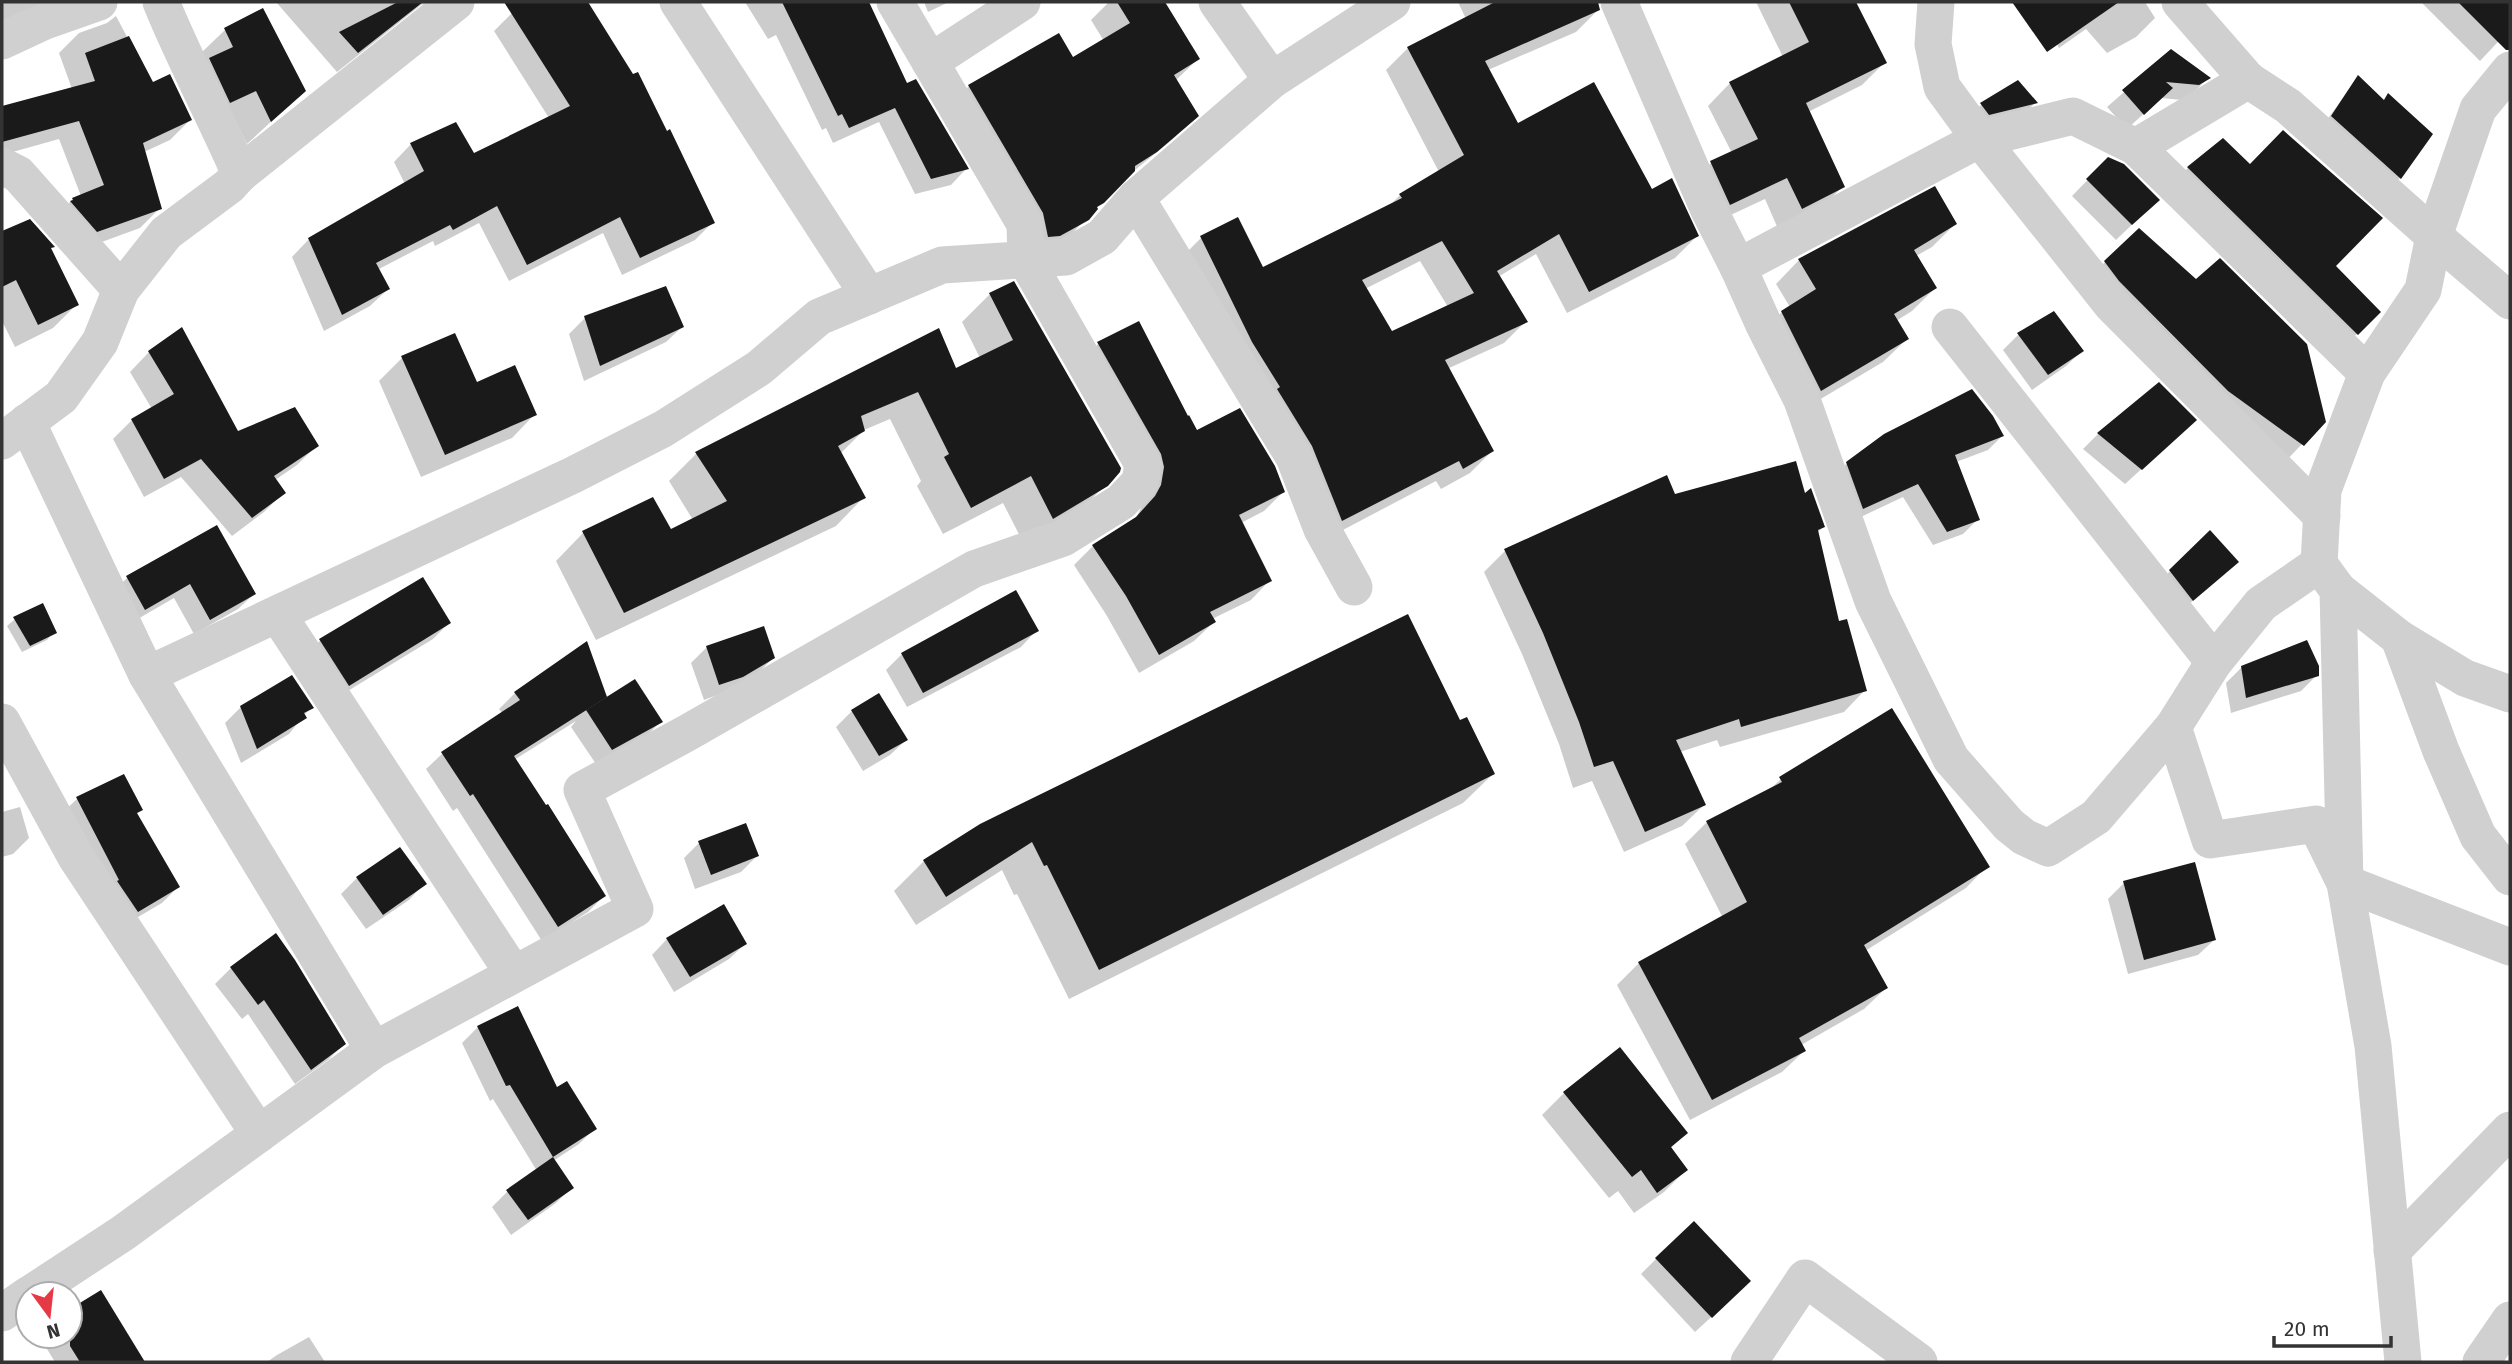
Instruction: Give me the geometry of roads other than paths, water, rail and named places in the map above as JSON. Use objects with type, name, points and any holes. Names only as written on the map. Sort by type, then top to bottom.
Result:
[{"type":"street","points":[[2,40],[99,2]]},
{"type":"street","points":[[161,2],[240,174]]},
{"type":"street","points":[[374,1050],[146,675],[14,431],[61,397],[100,342],[121,290],[166,233],[229,186],[240,174],[456,2]]},
{"type":"street","points":[[678,2],[869,296]]},
{"type":"street","points":[[52,1280],[123,1233],[374,1050],[635,909],[582,790],[974,569],[1063,538],[1121,502],[1140,482],[1143,464],[1026,260],[1025,224],[895,2]]},
{"type":"street","points":[[930,62],[1022,2]]},
{"type":"street","points":[[1217,2],[1272,80]]},
{"type":"street","points":[[146,675],[561,481],[663,429],[759,368],[819,317],[942,265],[1066,257],[1102,237],[1136,198],[1272,80],[1392,2]]},
{"type":"street","points":[[1619,2],[1707,208],[1802,400],[1873,601],[1951,759],[2009,825],[2024,837],[2048,848],[2096,817],[2173,727],[2214,662],[2261,604],[2328,577]]},
{"type":"street","points":[[1936,2],[1933,44],[1942,87],[1980,139],[2112,305],[2322,516]]},
{"type":"street","points":[[2180,2],[2248,80],[2288,106],[2510,301]]},
{"type":"street","points":[[2403,1362],[2373,1046],[2345,883],[2328,577],[2322,516],[2323,490],[2367,373],[2423,290],[2434,236],[2478,109],[2510,69]]},
{"type":"street","points":[[2136,147],[2248,80]]},
{"type":"street","points":[[1738,267],[1980,139],[2073,116],[2136,147],[2367,373]]},
{"type":"street","points":[[2,166],[18,174],[121,290]]},
{"type":"street","points":[[1136,198],[1294,457],[1322,529],[1354,587]]},
{"type":"street","points":[[1950,327],[2214,662]]},
{"type":"street","points":[[2328,577],[2399,638],[2465,678],[2510,694]]},
{"type":"street","points":[[278,615],[513,973]]},
{"type":"street","points":[[2399,638],[2441,751],[2478,836],[2510,877]]},
{"type":"street","points":[[2,722],[76,857],[259,1134]]},
{"type":"street","points":[[2173,727],[2210,840],[2316,824],[2345,883],[2510,947]]},
{"type":"street","points":[[2392,1251],[2510,1130]]},
{"type":"street","points":[[1749,1362],[1805,1278],[1919,1362]]},
{"type":"street","points":[[2481,1362],[2510,1320]]}]
